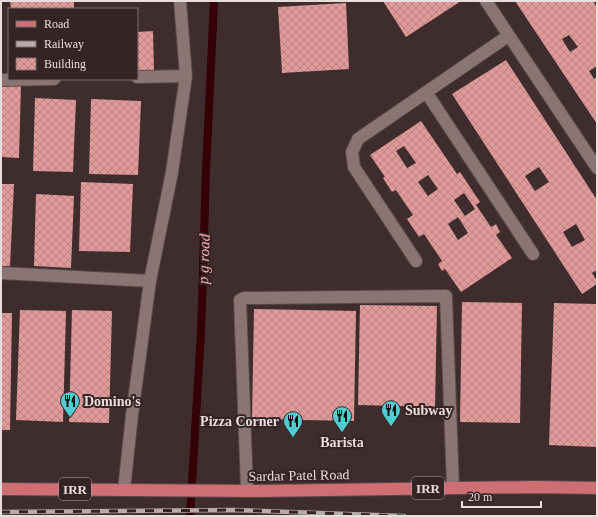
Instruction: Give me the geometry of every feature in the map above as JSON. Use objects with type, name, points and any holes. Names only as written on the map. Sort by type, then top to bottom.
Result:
[{"type":"main road","name":"Sardar Patel Road","points":[[1,489],[247,490],[597,488]]},
{"type":"street","points":[[124,490],[132,415],[150,281],[172,172],[186,76],[180,1]]},
{"type":"street","points":[[486,1],[597,168]]},
{"type":"street","points":[[416,261],[354,167],[352,152],[358,139],[508,36]]},
{"type":"street","points":[[138,77],[186,76]]},
{"type":"street","points":[[426,92],[534,254]]},
{"type":"street","points":[[1,273],[150,281]]},
{"type":"street","points":[[247,490],[240,300],[242,298],[439,296],[446,296],[453,488]]},
{"type":"building","points":[[10,1],[74,1],[74,8],[11,8]]},
{"type":"building","points":[[383,1],[461,1],[406,37]]},
{"type":"building","points":[[515,1],[593,1],[597,8],[597,66],[589,71],[594,79],[597,77],[597,124]],"holes":[[[569,35],[578,47],[570,52],[562,39]]]},
{"type":"building","points":[[346,3],[349,69],[282,73],[278,7]]},
{"type":"building","points":[[153,31],[154,72],[138,73],[138,32]]},
{"type":"building","points":[[506,60],[597,200],[597,270],[592,273],[597,281],[597,284],[582,294],[452,94]],"holes":[[[539,167],[549,182],[535,191],[525,176]],[[576,224],[585,240],[572,247],[563,232]]]},
{"type":"building","points":[[1,84],[21,85],[19,158],[1,157]]},
{"type":"building","points":[[35,98],[76,100],[73,172],[33,171]]},
{"type":"building","points":[[91,99],[141,101],[138,175],[89,174]]},
{"type":"building","points":[[421,121],[457,174],[460,172],[480,202],[476,205],[491,227],[496,224],[500,232],[496,235],[512,258],[461,292],[445,269],[442,271],[438,264],[442,261],[424,234],[419,237],[407,219],[413,215],[396,190],[392,192],[383,178],[385,177],[370,155]],"holes":[[[404,146],[416,163],[407,168],[396,151]],[[428,175],[438,189],[428,196],[418,182]],[[464,193],[475,209],[465,216],[454,200]],[[458,217],[468,233],[458,240],[448,224]]]},
{"type":"building","points":[[81,182],[133,184],[130,252],[79,251]]},
{"type":"building","points":[[1,184],[14,184],[10,266],[1,266]]},
{"type":"building","points":[[36,194],[74,196],[71,268],[34,266]]},
{"type":"building","points":[[462,302],[522,303],[520,423],[460,422]]},
{"type":"building","points":[[554,303],[597,304],[597,447],[549,445]]},
{"type":"building","points":[[360,305],[437,306],[435,407],[358,405]]},
{"type":"building","points":[[254,309],[356,311],[354,421],[252,419]]},
{"type":"building","points":[[20,310],[66,311],[63,422],[16,420]]},
{"type":"building","points":[[72,310],[112,311],[109,423],[69,422]]},
{"type":"building","points":[[1,313],[12,313],[10,430],[1,430]]},
{"type":"waterway","name":"p g road","points":[[190,516],[201,333],[206,171],[214,1]]},
{"type":"railway","points":[[1,512],[235,510],[404,516]]},
{"type":"place","name":"Domino's","points":[[70,418]]},
{"type":"place","name":"Subway","points":[[391,427]]},
{"type":"place","name":"Barista","points":[[342,433]]},
{"type":"place","name":"Pizza Corner","points":[[293,438]]}]
